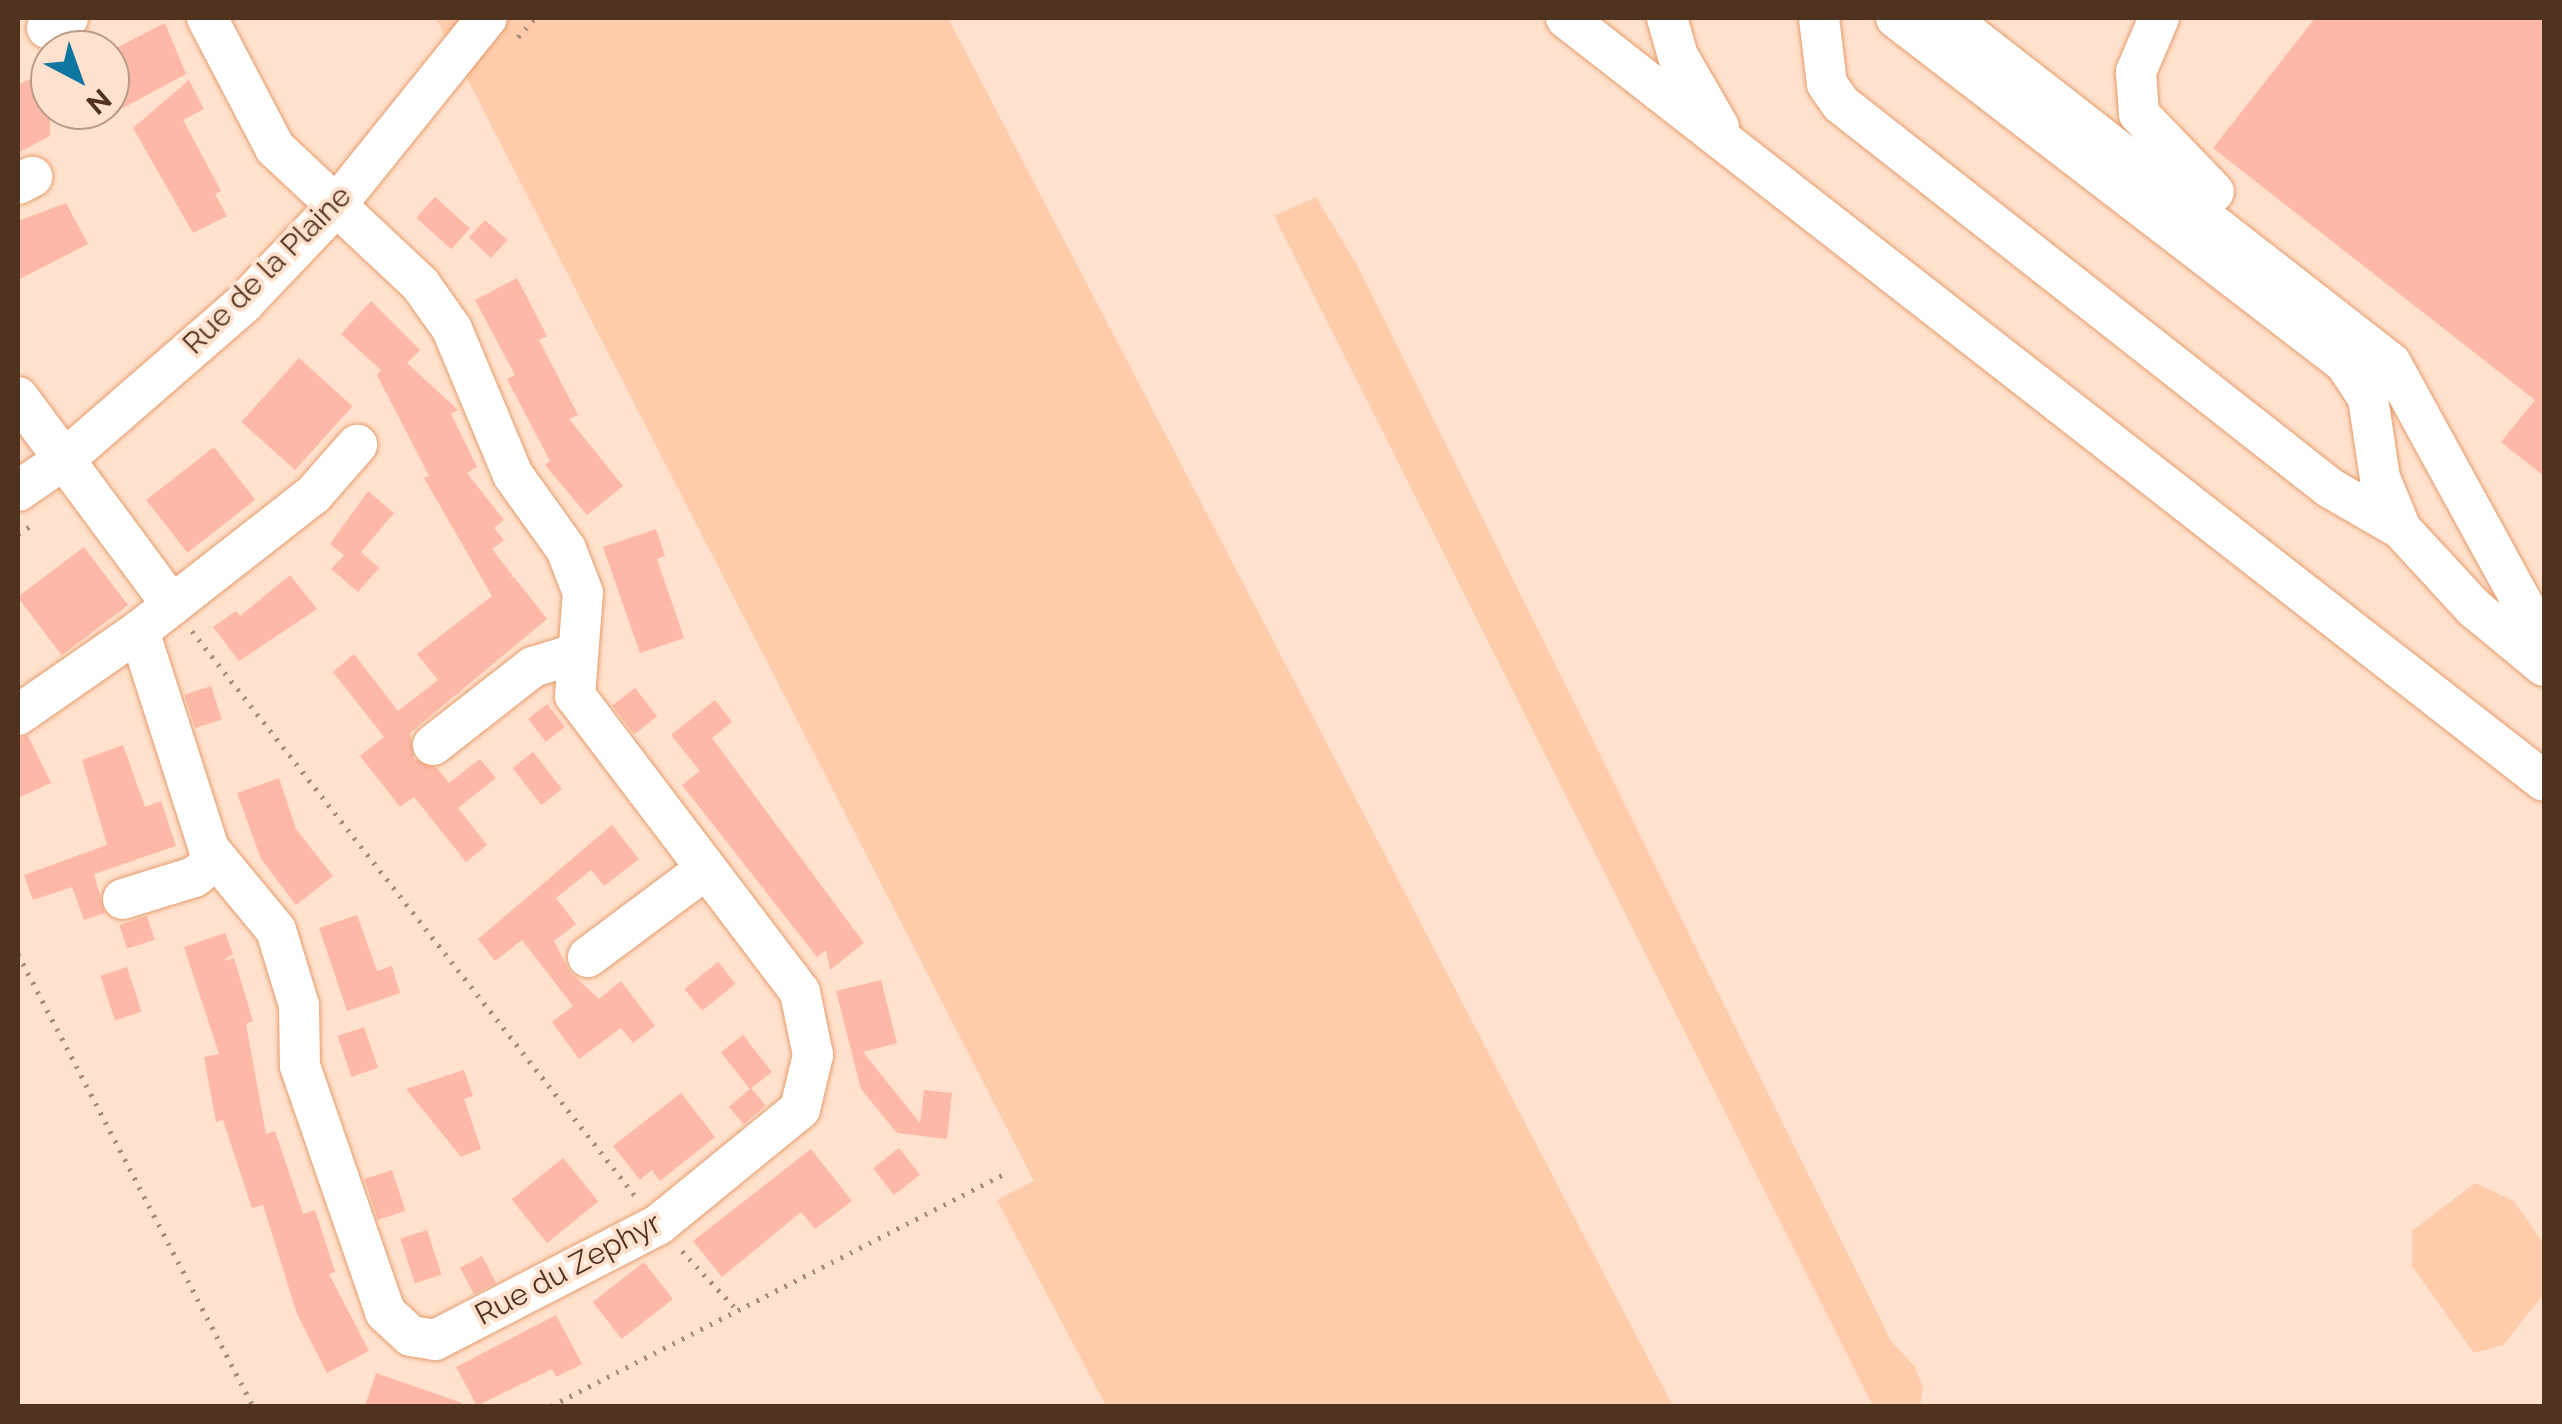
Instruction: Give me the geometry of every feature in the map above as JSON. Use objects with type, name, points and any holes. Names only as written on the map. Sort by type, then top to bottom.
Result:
[{"type":"street","name":"Rue du Zephyr","points":[[139,632],[217,859],[276,930],[299,1004],[300,1066],[385,1312],[411,1336],[435,1340],[658,1224],[800,1109],[813,1055],[800,992],[574,696],[582,593],[566,549],[512,475],[452,329],[420,284],[334,208],[275,148],[207,18]]},
{"type":"street","name":"Rue de la Plaine","points":[[18,491],[66,458],[244,303],[334,208],[486,18]]},
{"type":"street","points":[[1566,18],[2544,781]]},
{"type":"street","points":[[1667,18],[1678,56],[1732,147]]},
{"type":"street","points":[[1819,18],[1827,84],[1841,104],[2330,488],[2402,529],[2474,608],[2544,666]]},
{"type":"street","points":[[1896,18],[2345,363],[2368,398],[2380,478],[2402,529]]},
{"type":"street","points":[[1948,18],[2390,363],[2529,615],[2544,632]]},
{"type":"street","points":[[2159,18],[2136,72],[2138,114],[2197,178],[2403,341],[2440,393],[2544,587]]},
{"type":"street","points":[[18,397],[172,605]]},
{"type":"street","points":[[18,715],[139,632],[313,495],[357,445]]},
{"type":"street","points":[[433,745],[533,667],[578,653]]},
{"type":"street","points":[[124,899],[194,877],[217,859]]},
{"type":"street","points":[[588,957],[706,869]]},
{"type":"path","points":[[172,605],[658,1224],[738,1311]]},
{"type":"path","points":[[18,954],[253,1406]]},
{"type":"path","points":[[552,1406],[1002,1175]]},
{"type":"shaded area","points":[[436,18],[948,18],[1673,1406],[1106,1406],[997,1200],[1034,1181]]},
{"type":"shaded area","points":[[1316,197],[1357,265],[1891,1341],[1915,1367],[1923,1388],[1920,1406],[1873,1406],[1274,216]]},
{"type":"shaded area","points":[[2475,1183],[2514,1201],[2544,1244],[2544,1294],[2503,1345],[2474,1353],[2412,1266],[2412,1231]]},
{"type":"building","points":[[2315,18],[2544,18],[2544,476],[2501,442],[2535,400],[2213,148]]},
{"type":"building","points":[[165,23],[186,74],[130,104],[130,41]]},
{"type":"building","points":[[30,79],[30,130],[50,130],[50,136],[18,153],[18,85]]},
{"type":"building","points":[[189,80],[204,109],[183,120],[221,191],[215,194],[227,216],[193,233],[133,128]]},
{"type":"building","points":[[435,197],[470,228],[451,249],[416,218]]},
{"type":"building","points":[[66,203],[88,244],[18,280],[18,221]]},
{"type":"building","points":[[485,220],[507,240],[491,258],[469,238]]},
{"type":"building","points":[[517,278],[547,336],[539,340],[578,415],[569,419],[623,486],[587,515],[545,465],[550,461],[507,379],[515,375],[475,300]]},
{"type":"building","points":[[371,301],[420,350],[407,363],[458,410],[451,414],[477,467],[467,473],[504,520],[494,528],[504,540],[492,549],[513,576],[508,579],[514,577],[547,619],[410,733],[414,759],[437,768],[449,783],[480,759],[496,778],[458,808],[487,845],[466,862],[414,797],[400,807],[360,756],[384,737],[333,672],[354,654],[398,711],[438,680],[417,654],[492,596],[424,478],[429,476],[377,375],[381,370],[341,334]]},
{"type":"building","points":[[299,358],[353,406],[295,470],[241,422]]},
{"type":"building","points":[[214,447],[255,500],[187,553],[146,500]]},
{"type":"building","points":[[368,491],[394,513],[361,552],[379,568],[358,592],[331,569],[344,555],[330,544]]},
{"type":"building","points":[[656,529],[665,556],[657,559],[684,638],[640,653],[603,547]]},
{"type":"building","points":[[84,547],[128,605],[62,655],[18,597]]},
{"type":"building","points":[[290,575],[317,609],[239,661],[213,627],[236,611],[240,616]]},
{"type":"building","points":[[211,686],[222,719],[195,728],[184,695]]},
{"type":"building","points":[[635,688],[657,716],[634,734],[612,706]]},
{"type":"building","points":[[715,700],[732,722],[712,738],[864,943],[830,970],[826,950],[817,957],[682,785],[700,771],[671,735]]},
{"type":"building","points":[[547,704],[565,727],[546,742],[528,719]]},
{"type":"building","points":[[28,736],[51,783],[18,798],[18,738]]},
{"type":"building","points":[[123,745],[145,807],[161,801],[176,846],[94,874],[105,913],[84,920],[72,887],[33,900],[24,875],[107,845],[82,760]]},
{"type":"building","points":[[533,752],[562,789],[541,805],[513,768]]},
{"type":"building","points":[[279,778],[296,829],[333,876],[296,905],[261,859],[237,793]]},
{"type":"building","points":[[612,825],[639,859],[604,886],[591,870],[556,898],[576,924],[554,941],[570,972],[599,999],[621,981],[655,1026],[633,1043],[621,1028],[579,1059],[552,1022],[573,1006],[522,940],[495,961],[478,939]]},
{"type":"building","points":[[357,915],[377,971],[392,966],[400,993],[347,1011],[319,928]]},
{"type":"building","points":[[147,916],[155,940],[127,949],[119,925]]},
{"type":"building","points":[[225,933],[233,954],[223,961],[234,958],[253,1021],[246,1024],[266,1134],[275,1131],[303,1214],[315,1210],[335,1272],[329,1274],[369,1351],[327,1373],[297,1314],[263,1205],[252,1208],[223,1120],[216,1122],[204,1057],[219,1054],[184,947]]},
{"type":"building","points":[[718,962],[736,984],[702,1011],[685,989]]},
{"type":"building","points":[[127,967],[142,1012],[115,1020],[100,976]]},
{"type":"building","points":[[881,980],[897,1043],[863,1052],[920,1123],[924,1090],[952,1093],[947,1139],[897,1133],[861,1089],[836,991]]},
{"type":"building","points":[[364,1027],[378,1068],[352,1077],[338,1036]]},
{"type":"building","points":[[743,1035],[772,1072],[750,1089],[721,1052]]},
{"type":"building","points":[[464,1070],[473,1096],[464,1099],[481,1149],[461,1157],[406,1089]]},
{"type":"building","points":[[751,1088],[766,1106],[744,1124],[729,1107]]},
{"type":"building","points":[[681,1093],[715,1137],[660,1181],[652,1170],[640,1180],[613,1146]]},
{"type":"building","points":[[899,1148],[920,1175],[894,1195],[873,1168]]},
{"type":"building","points":[[811,1149],[852,1201],[815,1229],[801,1212],[722,1277],[693,1241]]},
{"type":"building","points":[[563,1158],[598,1202],[547,1243],[512,1200]]},
{"type":"building","points":[[392,1170],[405,1211],[378,1220],[364,1179]]},
{"type":"building","points":[[427,1230],[442,1275],[415,1283],[400,1239]]},
{"type":"building","points":[[482,1256],[496,1282],[474,1294],[460,1268]]},
{"type":"building","points":[[644,1262],[673,1299],[622,1339],[593,1302]]},
{"type":"building","points":[[556,1315],[582,1364],[556,1377],[552,1369],[477,1406],[456,1367]]},
{"type":"building","points":[[376,1373],[462,1403],[461,1406],[365,1406]]}]
